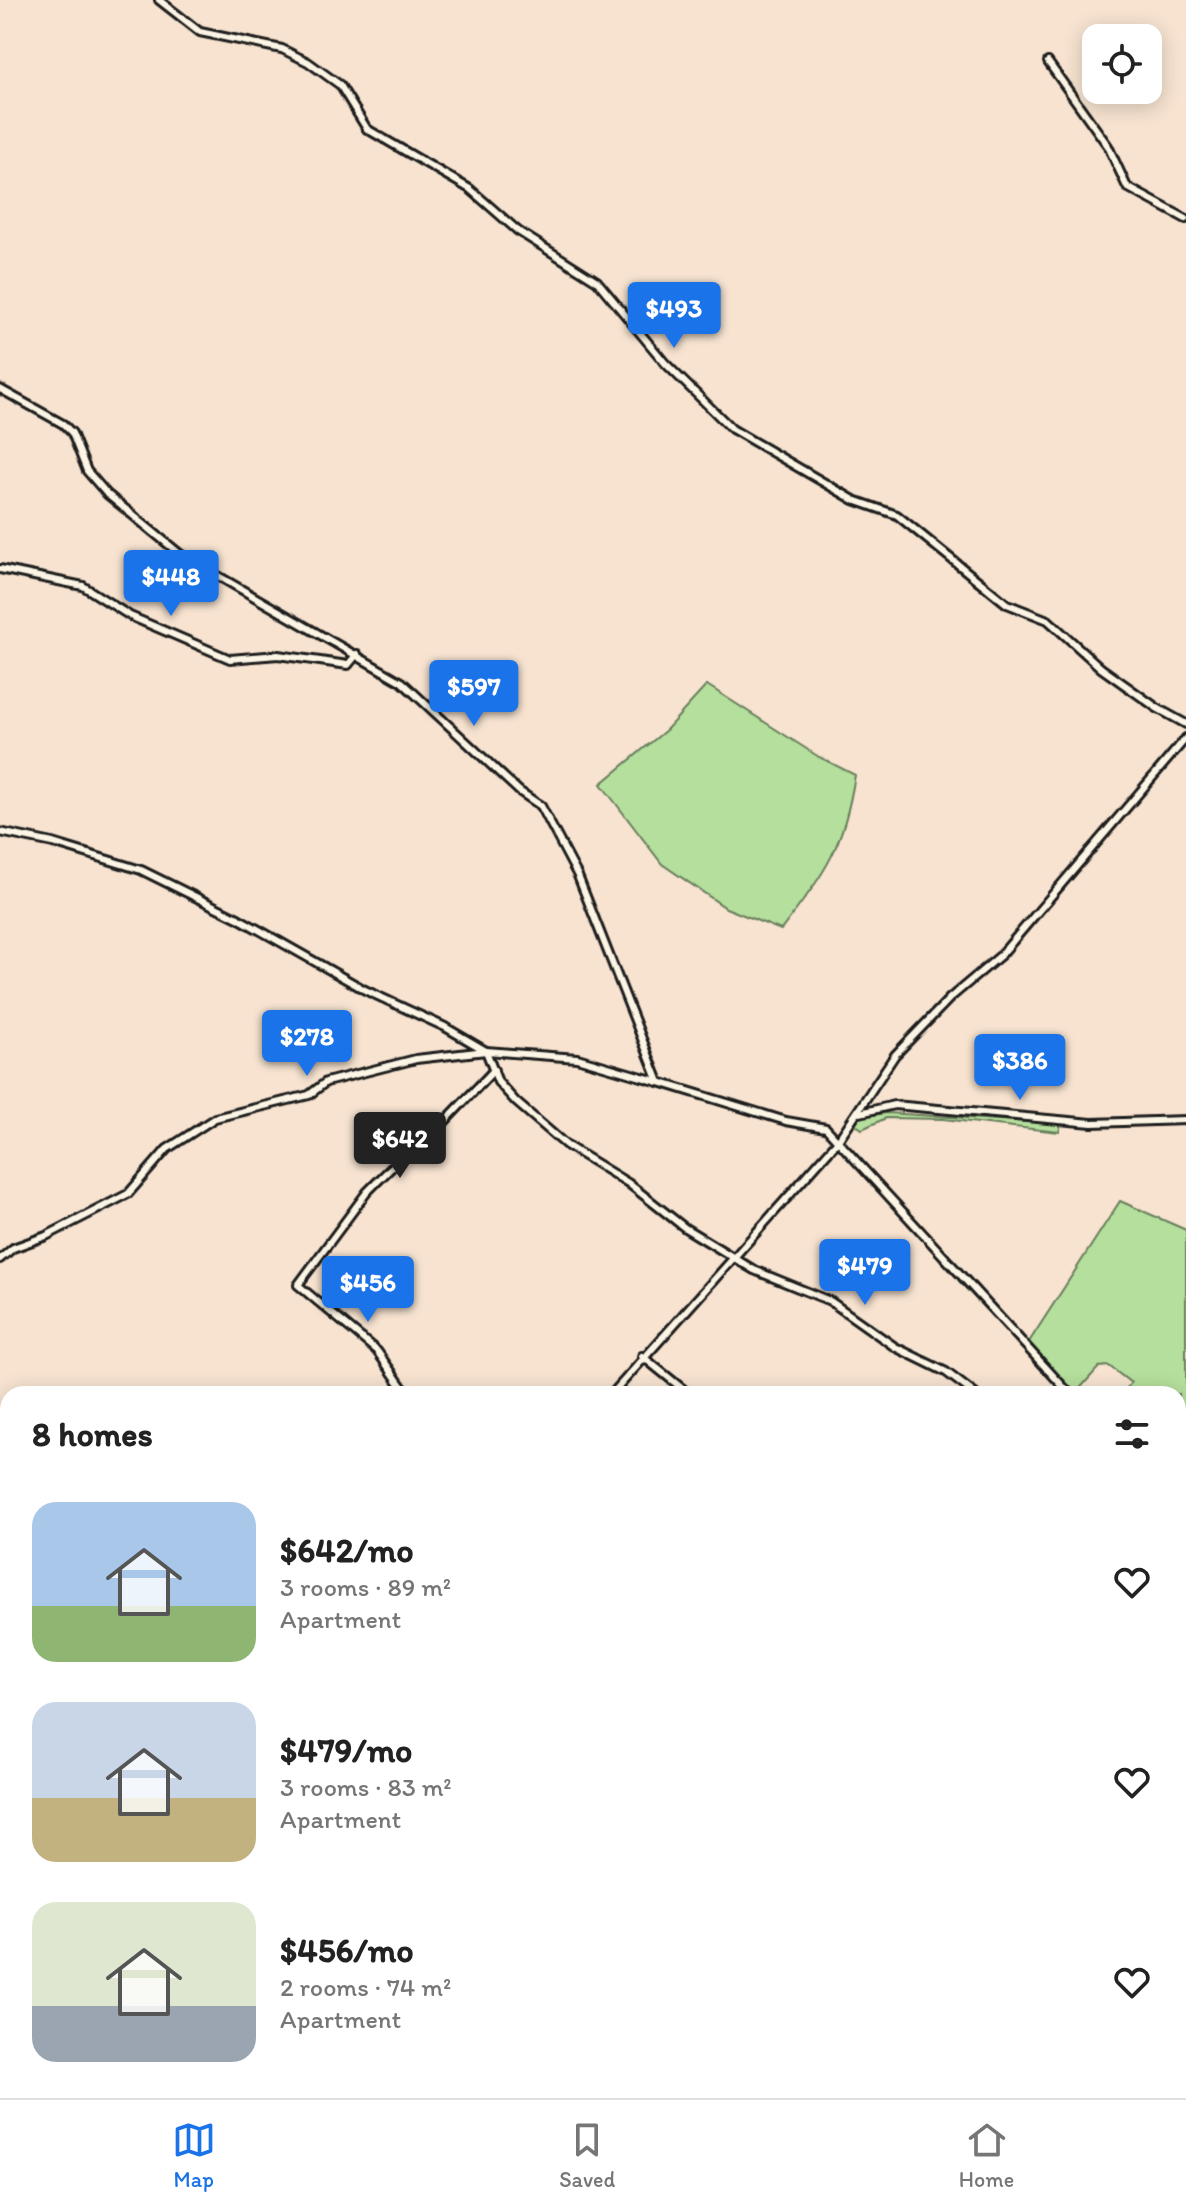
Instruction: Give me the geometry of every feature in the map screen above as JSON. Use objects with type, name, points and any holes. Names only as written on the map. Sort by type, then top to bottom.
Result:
[{"type":"street","points":[[159,0],[200,32],[282,49],[308,62],[340,85],[367,129],[470,189],[518,231],[597,281],[665,363],[732,429],[854,500],[897,515],[1007,604],[1048,620],[1101,668],[1157,708],[1186,724]]},
{"type":"street","points":[[1048,62],[1108,146],[1127,187],[1186,219]]},
{"type":"street","points":[[0,389],[63,424],[72,433],[87,471],[107,494],[180,554],[402,682],[519,791],[541,806],[578,876],[659,1082]]},
{"type":"street","points":[[0,569],[83,586],[130,616],[230,659],[278,655],[348,665],[357,654]]},
{"type":"street","points":[[618,1386],[837,1142],[895,1055],[950,998],[1001,955],[1186,738]]},
{"type":"street","points":[[0,832],[53,843],[153,875],[486,1051],[498,1082],[516,1102],[566,1145],[628,1183],[685,1228],[732,1258],[830,1301],[895,1347],[946,1372],[964,1386]]},
{"type":"street","points":[[0,1259],[13,1248],[58,1231],[128,1194],[167,1149],[215,1118],[287,1103],[309,1095],[326,1082],[416,1059],[486,1051],[577,1058],[786,1121],[826,1128],[1063,1386]]},
{"type":"street","points":[[401,1386],[377,1351],[298,1285],[367,1192],[418,1141],[429,1138],[494,1070]]},
{"type":"street","points":[[859,1113],[894,1105],[1092,1123],[1186,1120]]},
{"type":"street","points":[[642,1356],[679,1386]]},
{"type":"green space","points":[[707,685],[819,757],[855,775],[845,823],[830,858],[781,930],[726,908],[662,864],[601,784],[666,730]]},
{"type":"green space","points":[[886,1113],[1061,1124],[1059,1132],[943,1119],[886,1118],[862,1129],[855,1124],[860,1117]]},
{"type":"green space","points":[[1120,1201],[1186,1230],[1186,1386],[1129,1386],[1131,1383],[1109,1366],[1099,1367],[1082,1386],[1068,1386],[1029,1342]]},
{"type":"green space","points":[[958,1280],[961,1282],[1057,1386]]}]
